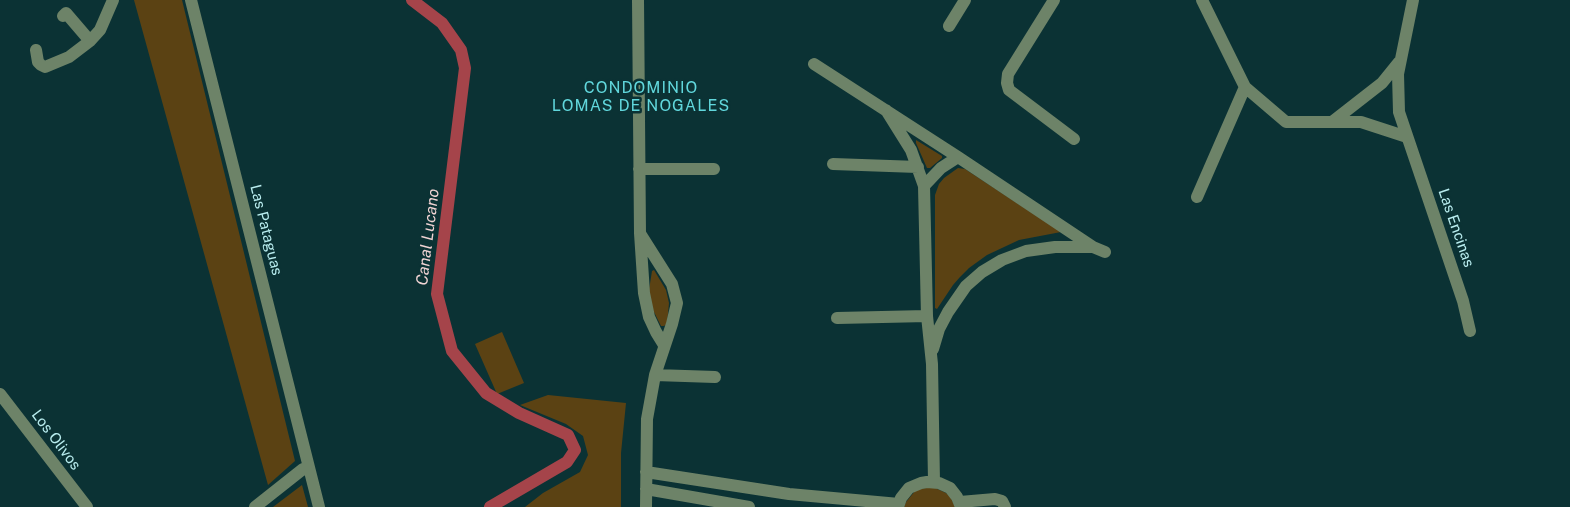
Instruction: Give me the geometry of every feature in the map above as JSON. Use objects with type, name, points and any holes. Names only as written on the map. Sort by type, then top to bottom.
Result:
[{"type":"street","points":[[36,50],[38,62],[46,67],[69,57],[90,41],[100,30],[112,0]]},
{"type":"street","name":"Las Pataguas","points":[[191,0],[319,507]]},
{"type":"street","points":[[638,0],[640,233],[644,293],[649,317],[664,345]]},
{"type":"street","points":[[949,26],[964,0]]},
{"type":"street","points":[[1054,0],[1008,74],[1007,83],[1009,90],[1074,139]]},
{"type":"street","points":[[1202,0],[1245,87],[1286,122],[1361,122],[1407,137]]},
{"type":"street","name":"Las Encinas","points":[[1413,0],[1398,74],[1399,112],[1463,301],[1470,331]]},
{"type":"street","points":[[63,16],[66,13],[90,41]]},
{"type":"street","name":"Las Encinas","points":[[1332,122],[1382,83],[1401,60]]},
{"type":"street","points":[[814,64],[1099,250],[1055,247],[1026,252],[1002,260],[982,272],[966,286],[945,316],[936,339],[932,364]]},
{"type":"street","points":[[1197,197],[1245,87]]},
{"type":"street","points":[[886,110],[911,150],[924,186],[927,316],[932,364],[934,482]]},
{"type":"street","points":[[924,186],[941,168],[958,157]]},
{"type":"street","points":[[833,164],[918,167]]},
{"type":"street","points":[[639,169],[714,169]]},
{"type":"street","points":[[640,233],[672,284],[677,303],[655,375],[647,419],[646,507]]},
{"type":"street","points":[[837,318],[927,316]]},
{"type":"street","points":[[655,375],[715,377]]},
{"type":"street","name":"Los Olivos","points":[[0,394],[87,507]]},
{"type":"street","points":[[255,507],[308,467]]},
{"type":"street","points":[[646,472],[736,486],[813,502],[898,505],[910,488],[921,483],[934,482],[950,488],[961,504],[995,499],[1002,501],[1005,507]]},
{"type":"street","points":[[733,504],[736,486]]},
{"type":"street","points":[[646,489],[749,507]]},
{"type":"shaded area","points":[[134,0],[182,0],[295,461],[268,485]]},
{"type":"shaded area","points":[[916,140],[942,156],[942,158],[930,168],[927,168]]},
{"type":"shaded area","points":[[958,168],[965,169],[1061,232],[1019,240],[987,255],[960,277],[937,309],[935,308],[935,195],[939,184],[944,178]]},
{"type":"shaded area","points":[[654,270],[666,290],[669,303],[667,324],[664,326],[661,326],[653,310],[649,290],[652,271]]},
{"type":"shaded area","points":[[502,332],[524,383],[497,394],[475,344]]},
{"type":"shaded area","points":[[548,395],[626,403],[621,453],[621,507],[525,507],[543,493],[580,472],[588,455],[583,436],[566,424],[520,405]]},
{"type":"shaded area","points":[[302,485],[308,507],[273,507]]},
{"type":"shaded area","points":[[933,487],[950,496],[955,507],[904,507],[915,491]]},
{"type":"waterway","name":"Canal Lucano","points":[[412,0],[442,23],[461,50],[465,68],[437,294],[452,351],[486,393],[519,413],[568,435],[575,450],[567,462],[490,507]]},
{"type":"district","name":"CONDOMINIO LOMAS DE NOGALES","points":[[641,97]]}]
